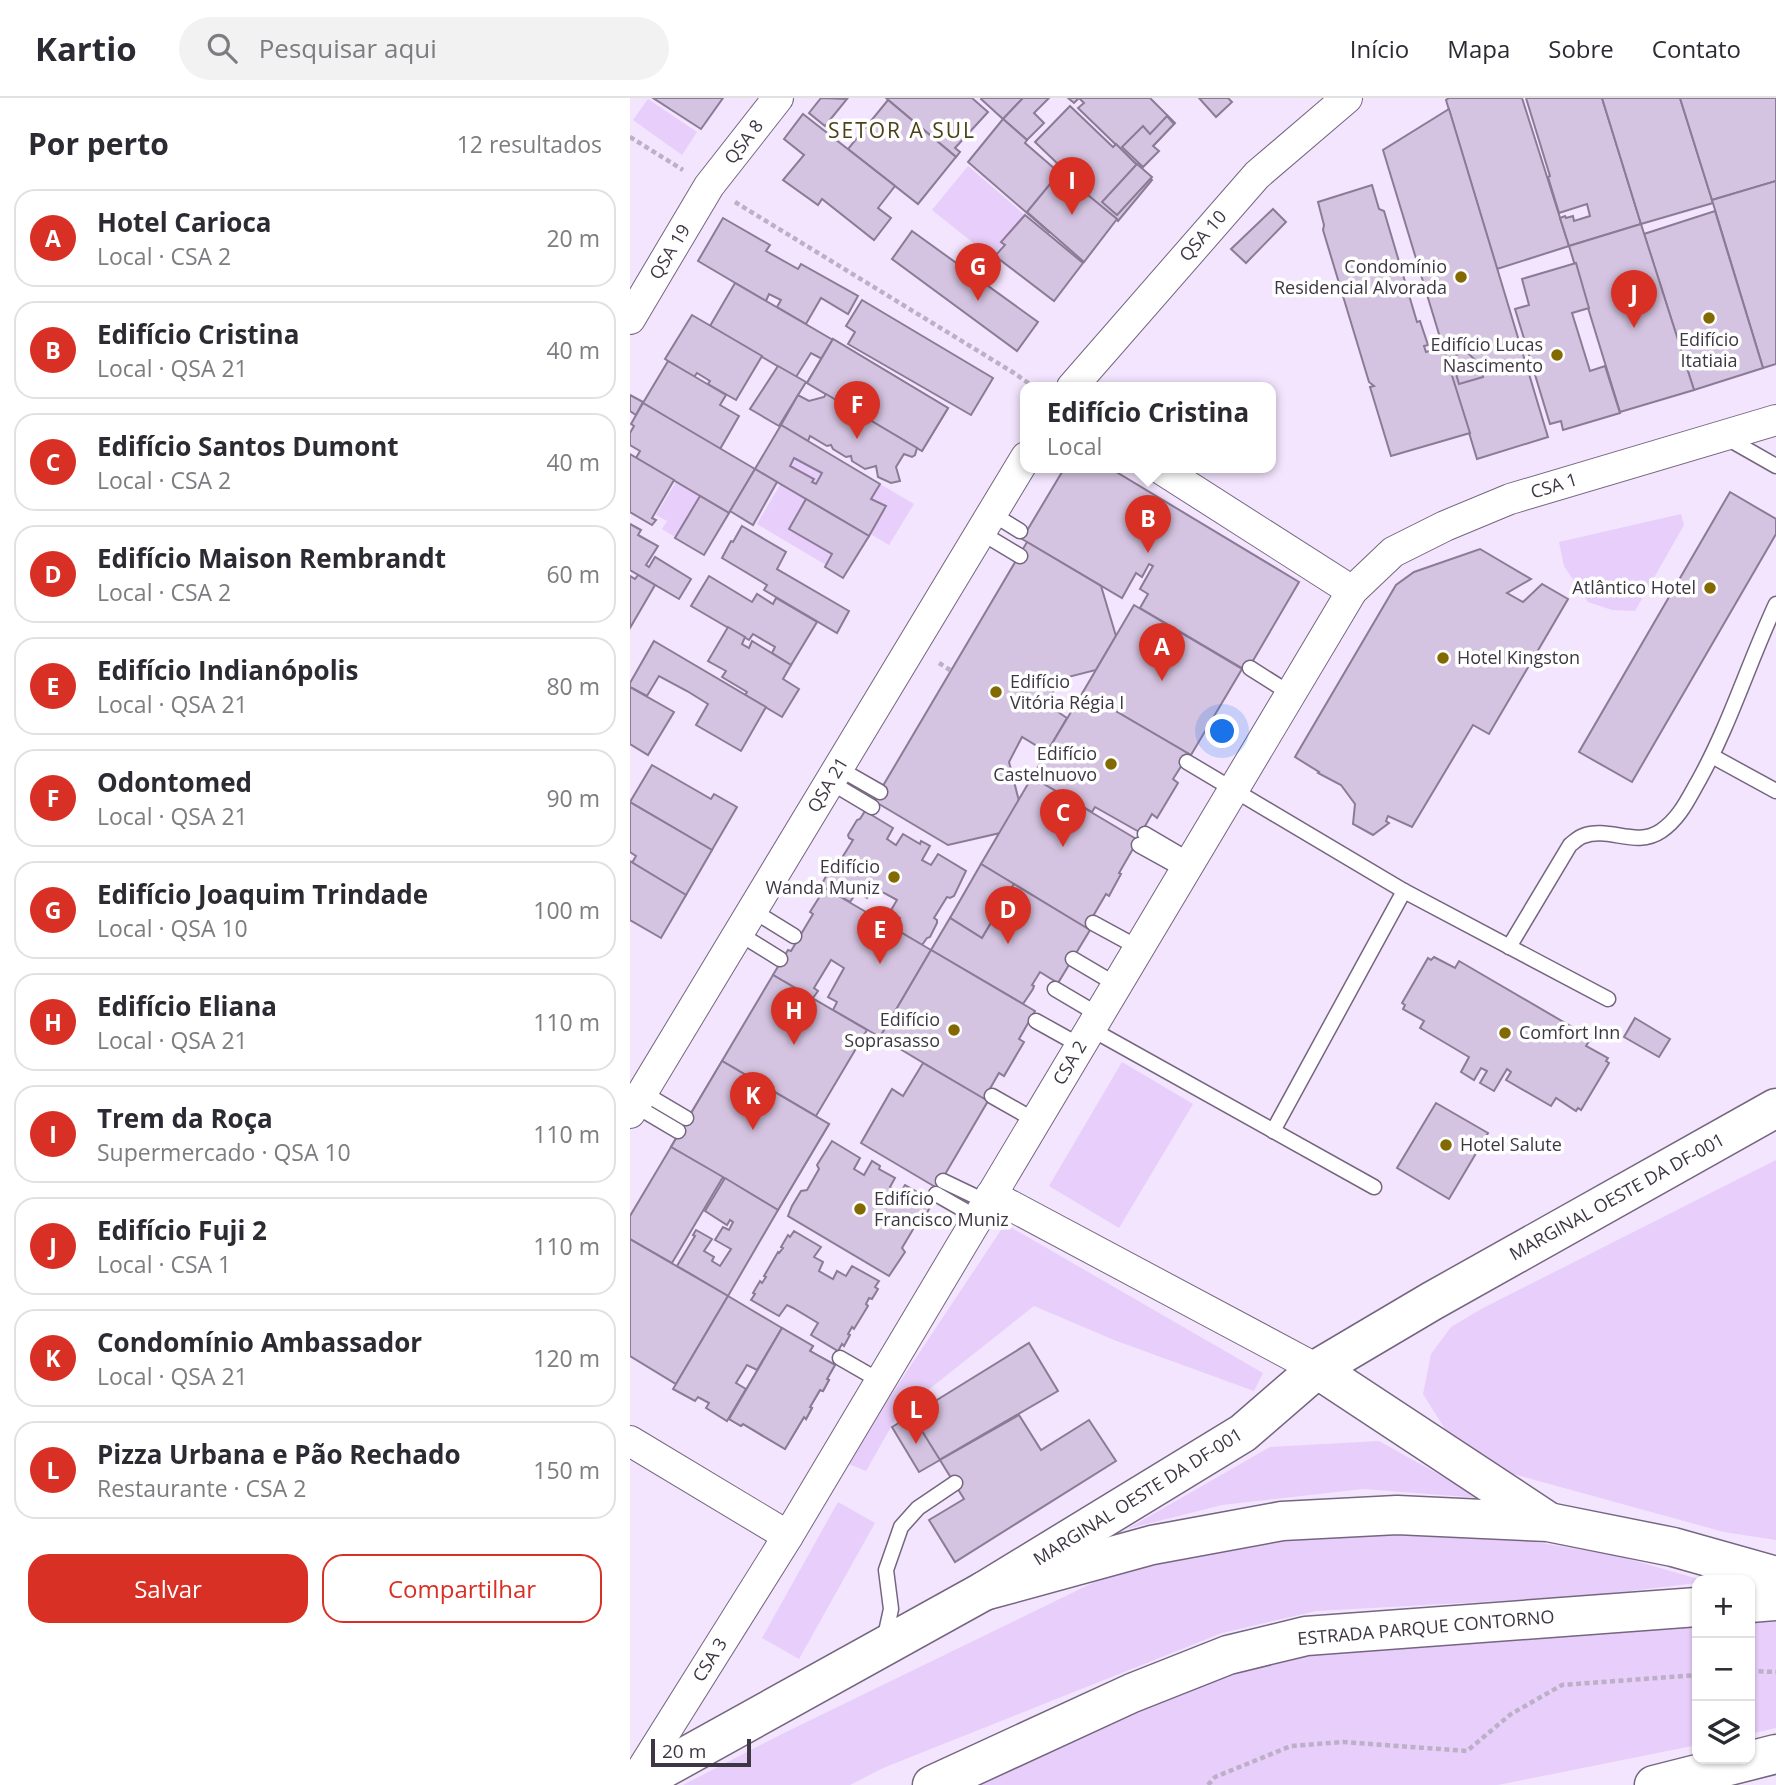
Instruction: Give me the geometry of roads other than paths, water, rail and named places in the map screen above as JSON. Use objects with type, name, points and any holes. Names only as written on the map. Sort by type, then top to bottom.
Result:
[{"type":"main road","name":"MARGINAL OESTE DA DF-001","points":[[633,1785],[984,1591],[1243,1433],[1317,1369],[1432,1301],[1776,1108]]},
{"type":"main road","points":[[1317,1369],[1548,1521]]},
{"type":"main road","points":[[984,1591],[1152,1545],[1282,1521],[1397,1515],[1548,1521],[1673,1547],[1776,1576]]},
{"type":"main road","points":[[1755,1603],[1776,1601]]},
{"type":"main road","name":"ESTRADA PARQUE CONTORNO","points":[[932,1785],[1132,1693],[1228,1655],[1306,1636],[1692,1607]]},
{"type":"main road","points":[[1654,1785],[1776,1754]]},
{"type":"street","name":"QSA 8","points":[[709,186],[778,98]]},
{"type":"street","name":"QSA 10","points":[[1076,382],[1256,175],[1346,98]]},
{"type":"street","name":"QSA 19","points":[[630,319],[709,186]]},
{"type":"street","name":"CSA 1","points":[[1352,591],[1393,552],[1445,526],[1510,499],[1776,420]]},
{"type":"street","name":"QSA 21","points":[[636,1103],[1020,467]]},
{"type":"street","points":[[1167,473],[1352,591]]},
{"type":"street","name":"CSA 2","points":[[788,1536],[1352,591]]},
{"type":"street","points":[[985,1205],[1317,1369]]},
{"type":"street","points":[[630,1441],[788,1536]]},
{"type":"street","name":"CSA 3","points":[[633,1785],[788,1536]]},
{"type":"lane","points":[[1724,436],[1776,466]]},
{"type":"lane","points":[[986,523],[1020,531]]},
{"type":"lane","points":[[986,523],[1020,556]]},
{"type":"lane","points":[[1509,947],[1570,845],[1582,836],[1600,833],[1628,838],[1647,837],[1660,832],[1679,815],[1712,756],[1776,604]]},
{"type":"lane","points":[[1250,668],[1291,694]]},
{"type":"lane","points":[[1712,756],[1776,791]]},
{"type":"lane","points":[[1188,762],[1404,891],[1608,999]]},
{"type":"lane","points":[[834,775],[880,792]]},
{"type":"lane","points":[[834,775],[872,807]]},
{"type":"lane","points":[[1142,839],[1188,866]]},
{"type":"lane","points":[[1273,1130],[1404,891]]},
{"type":"lane","points":[[745,922],[794,936]]},
{"type":"lane","points":[[745,922],[780,959]]},
{"type":"lane","points":[[1093,923],[1139,948]]},
{"type":"lane","points":[[1073,959],[1117,985]]},
{"type":"lane","points":[[1055,989],[1090,1030]]},
{"type":"lane","points":[[1036,1021],[1090,1030],[1374,1186]]},
{"type":"lane","points":[[992,1096],[1036,1121]]},
{"type":"lane","points":[[636,1103],[682,1125]]},
{"type":"lane","points":[[943,1181],[985,1205]]},
{"type":"lane","points":[[936,1195],[985,1205]]},
{"type":"lane","points":[[840,1358],[880,1381]]},
{"type":"lane","points":[[882,1647],[891,1609],[886,1570],[901,1527],[918,1508],[955,1483]]},
{"type":"place","name":"Trem da Roça","points":[[1072,215]]},
{"type":"place","name":"Condomínio Residencial Alvorada","points":[[1461,277]]},
{"type":"place","name":"Edifício Joaquim Trindade","points":[[978,301]]},
{"type":"place","name":"Edifício Itatiaia","points":[[1709,318]]},
{"type":"place","name":"Edifício Fuji 2","points":[[1634,328]]},
{"type":"place","name":"Edifício Lucas Nascimento","points":[[1557,355]]},
{"type":"place","name":"Odontomed","points":[[857,439]]},
{"type":"place","name":"Edifício Cristina","points":[[1148,553]]},
{"type":"place","name":"Atlântico Hotel","points":[[1710,588]]},
{"type":"place","name":"Hotel Kingston","points":[[1443,658]]},
{"type":"place","name":"Hotel Carioca","points":[[1162,681]]},
{"type":"place","name":"Edifício Vitória Régia I","points":[[996,692]]},
{"type":"place","name":"Edifício Castelnuovo","points":[[1111,764]]},
{"type":"place","name":"Edifício Santos Dumont","points":[[1063,847]]},
{"type":"place","name":"Edifício Wanda Muniz","points":[[894,877]]},
{"type":"place","name":"Edifício Maison Rembrandt","points":[[1008,944]]},
{"type":"place","name":"Edifício Indianópolis","points":[[880,964]]},
{"type":"place","name":"Edifício Soprasasso","points":[[954,1030]]},
{"type":"place","name":"Comfort Inn","points":[[1505,1033]]},
{"type":"place","name":"Edifício Eliana","points":[[794,1045]]},
{"type":"place","name":"Condomínio Ambassador","points":[[753,1130]]},
{"type":"place","name":"Hotel Salute","points":[[1446,1145]]},
{"type":"place","name":"Edifício Francisco Muniz","points":[[860,1209]]},
{"type":"place","name":"Pizza Urbana e Pão Rechado","points":[[916,1444]]},
{"type":"district","name":"SETOR A SUL","points":[[902,131]]}]
